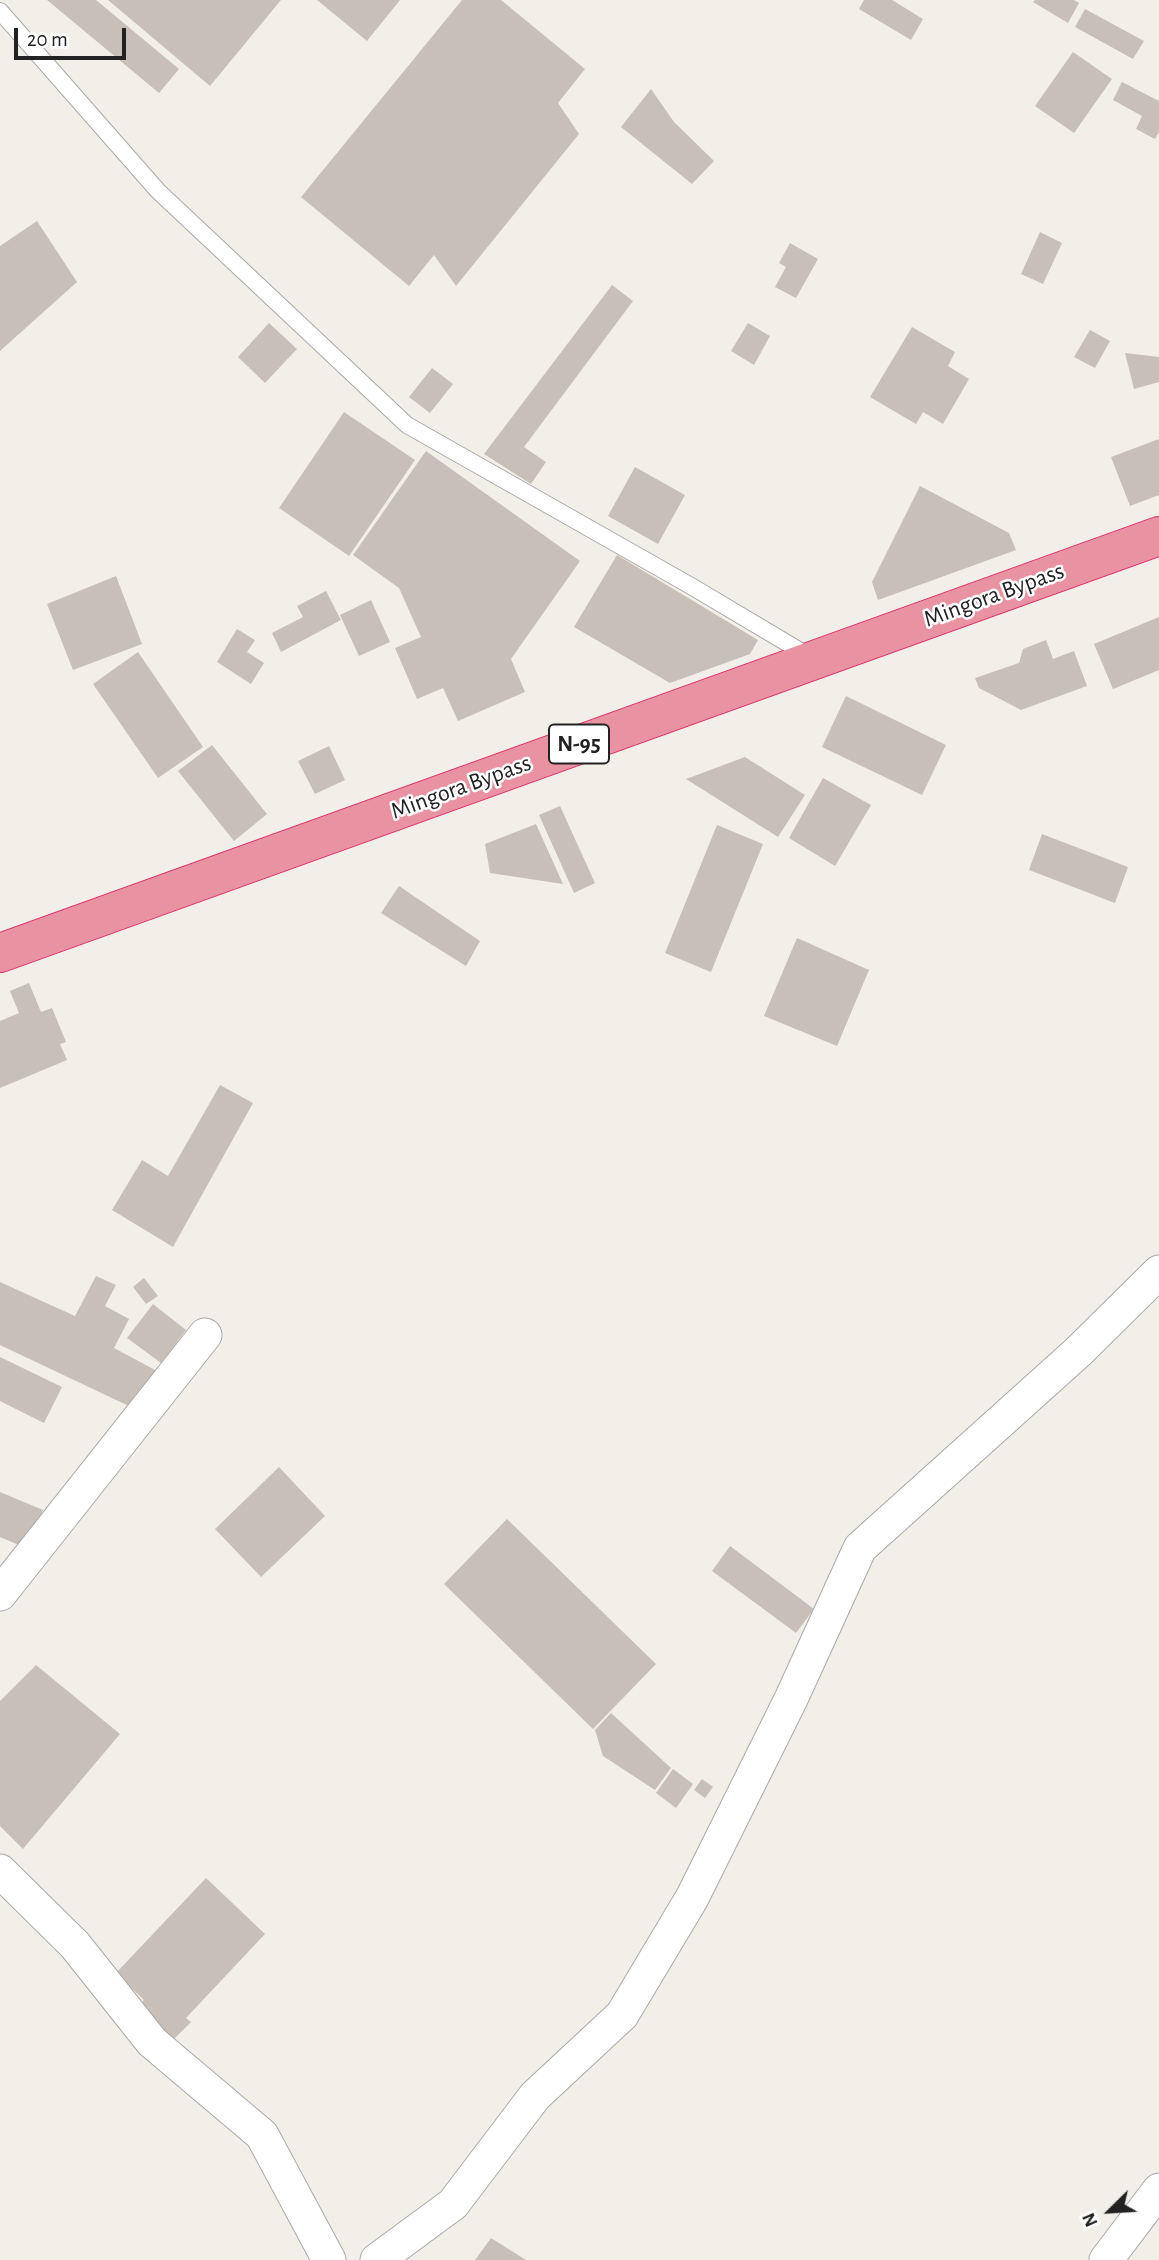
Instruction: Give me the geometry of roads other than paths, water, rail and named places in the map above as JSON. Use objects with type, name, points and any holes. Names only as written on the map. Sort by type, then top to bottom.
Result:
[{"type":"highway","name":"Mingora Bypass","points":[[0,953],[1159,536]]},
{"type":"street","points":[[377,2260],[453,2204],[535,2096],[622,2015],[692,1899],[791,1699],[860,1549],[1078,1352],[1159,1272]]},
{"type":"street","points":[[0,1594],[205,1335]]},
{"type":"street","points":[[0,1871],[75,1945],[152,2042],[262,2135],[329,2260]]},
{"type":"street","points":[[1106,2260],[1159,2190]]},
{"type":"lane","points":[[0,11],[158,191],[407,425],[814,659]]}]
